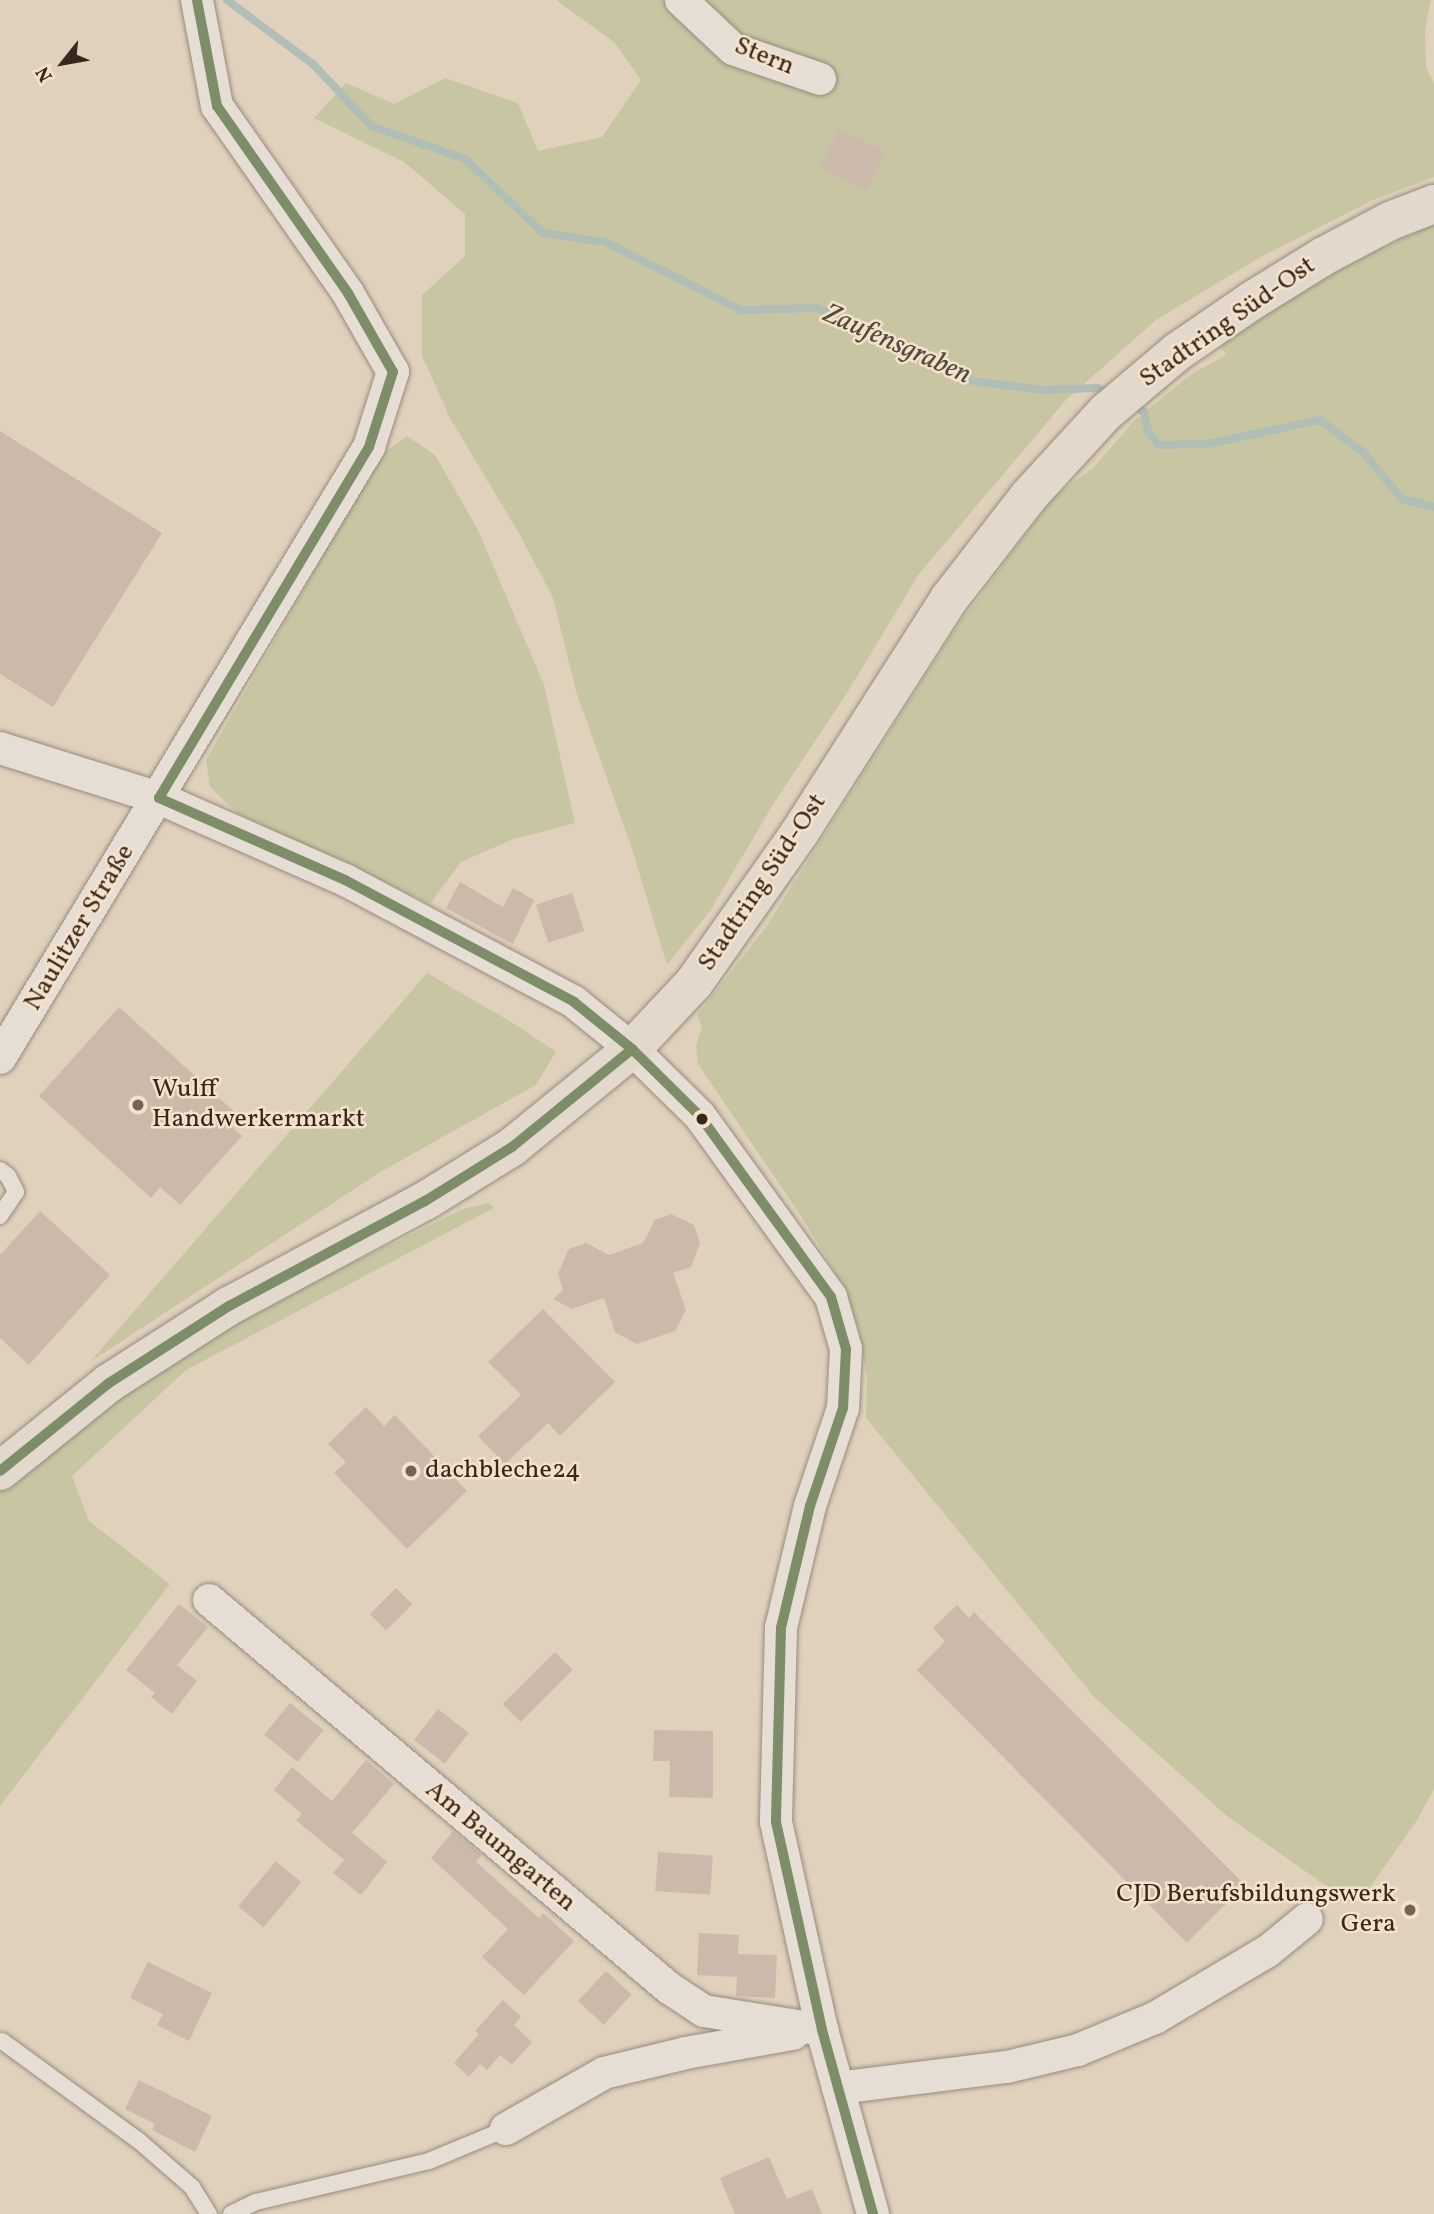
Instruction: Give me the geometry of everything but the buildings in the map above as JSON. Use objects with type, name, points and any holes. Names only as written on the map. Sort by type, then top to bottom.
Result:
[{"type":"main road","name":"Stadtring Süd-Ost","points":[[0,1471],[109,1383],[218,1313],[425,1201],[512,1147],[632,1049],[694,982],[800,832],[949,599],[1028,496],[1106,412],[1188,345],[1324,256],[1391,221],[1434,204]]},
{"type":"street","points":[[159,798],[369,447],[393,372],[348,293],[217,106],[197,0]]},
{"type":"street","name":"Stern","points":[[681,0],[733,49],[820,79]]},
{"type":"street","points":[[0,748],[159,798],[345,880],[574,1002],[632,1049],[700,1116],[831,1297],[846,1349],[843,1408],[810,1506],[781,1628],[776,1822],[822,2029],[873,2214]]},
{"type":"street","name":"Naulitzer Straße","points":[[0,1058],[159,798]]},
{"type":"street","name":"Am Baumgarten","points":[[209,1600],[669,1988],[704,2011],[822,2029]]},
{"type":"street","points":[[838,2088],[1007,2067],[1078,2050],[1155,2018],[1268,1951],[1307,1919]]},
{"type":"street","points":[[506,2129],[604,2073],[686,2053],[822,2029]]},
{"type":"lane","points":[[0,1170],[8,1176],[16,1192],[0,1216]]},
{"type":"lane","points":[[2,2041],[138,2140],[192,2187],[209,2214]]},
{"type":"lane","points":[[231,2214],[256,2202],[429,2161],[506,2129]]},
{"type":"shaded area","points":[[556,0],[1431,0],[1425,30],[1426,67],[1434,84],[1434,177],[1373,200],[1259,258],[1156,320],[1066,400],[919,574],[847,693],[774,803],[710,911],[667,965],[632,849],[576,691],[553,598],[520,535],[450,418],[422,356],[422,295],[465,256],[465,214],[404,162],[314,118],[346,83],[394,104],[445,78],[518,103],[538,151],[602,137],[641,80],[614,42]]},
{"type":"shaded area","points":[[1434,224],[1434,1789],[1417,1820],[1366,1893],[1349,1902],[1227,1816],[1095,1698],[866,1418],[867,1377],[857,1325],[837,1275],[801,1216],[698,1064],[696,1046],[702,1027],[697,1015],[766,927],[955,629],[1054,496],[1093,468],[1134,421],[1190,375],[1226,355],[1219,343],[1349,263]]},
{"type":"shaded area","points":[[407,436],[435,455],[478,530],[544,685],[575,823],[511,840],[461,862],[430,904],[237,813],[210,787],[206,760],[380,456]]},
{"type":"shaded area","points":[[427,973],[518,1026],[556,1052],[536,1085],[382,1171],[90,1362]]},
{"type":"shaded area","points":[[488,1203],[494,1208],[186,1370],[72,1476],[89,1521],[170,1584],[0,1806],[0,1487],[167,1360],[326,1276],[463,1209]]},
{"type":"waterway","name":"Zaufensgraben","points":[[227,0],[313,64],[371,126],[465,159],[543,233],[605,242],[741,310],[817,308],[905,344],[973,381],[1042,390],[1098,388],[1110,394]]},
{"type":"waterway","name":"Zaufensgraben","points":[[1131,405],[1144,412],[1148,431],[1158,445],[1207,444],[1320,420],[1364,453],[1402,499],[1434,507]]},
{"type":"transit line","points":[[159,798],[369,447],[393,372],[348,293],[217,106],[197,0]]},
{"type":"transit line","points":[[159,798],[345,880],[574,1002],[632,1049],[700,1116],[831,1297],[846,1349],[843,1408],[810,1506],[781,1628],[776,1822],[822,2030],[873,2214]]},
{"type":"transit line","points":[[0,1471],[109,1383],[229,1306],[425,1201],[512,1147],[632,1049]]},
{"type":"place","name":"Wulff Handwerkermarkt","points":[[138,1105]]},
{"type":"place","name":"dachbleche24","points":[[411,1471]]},
{"type":"place","name":"CJD Berufsbildungswerk Gera","points":[[1410,1910]]}]
